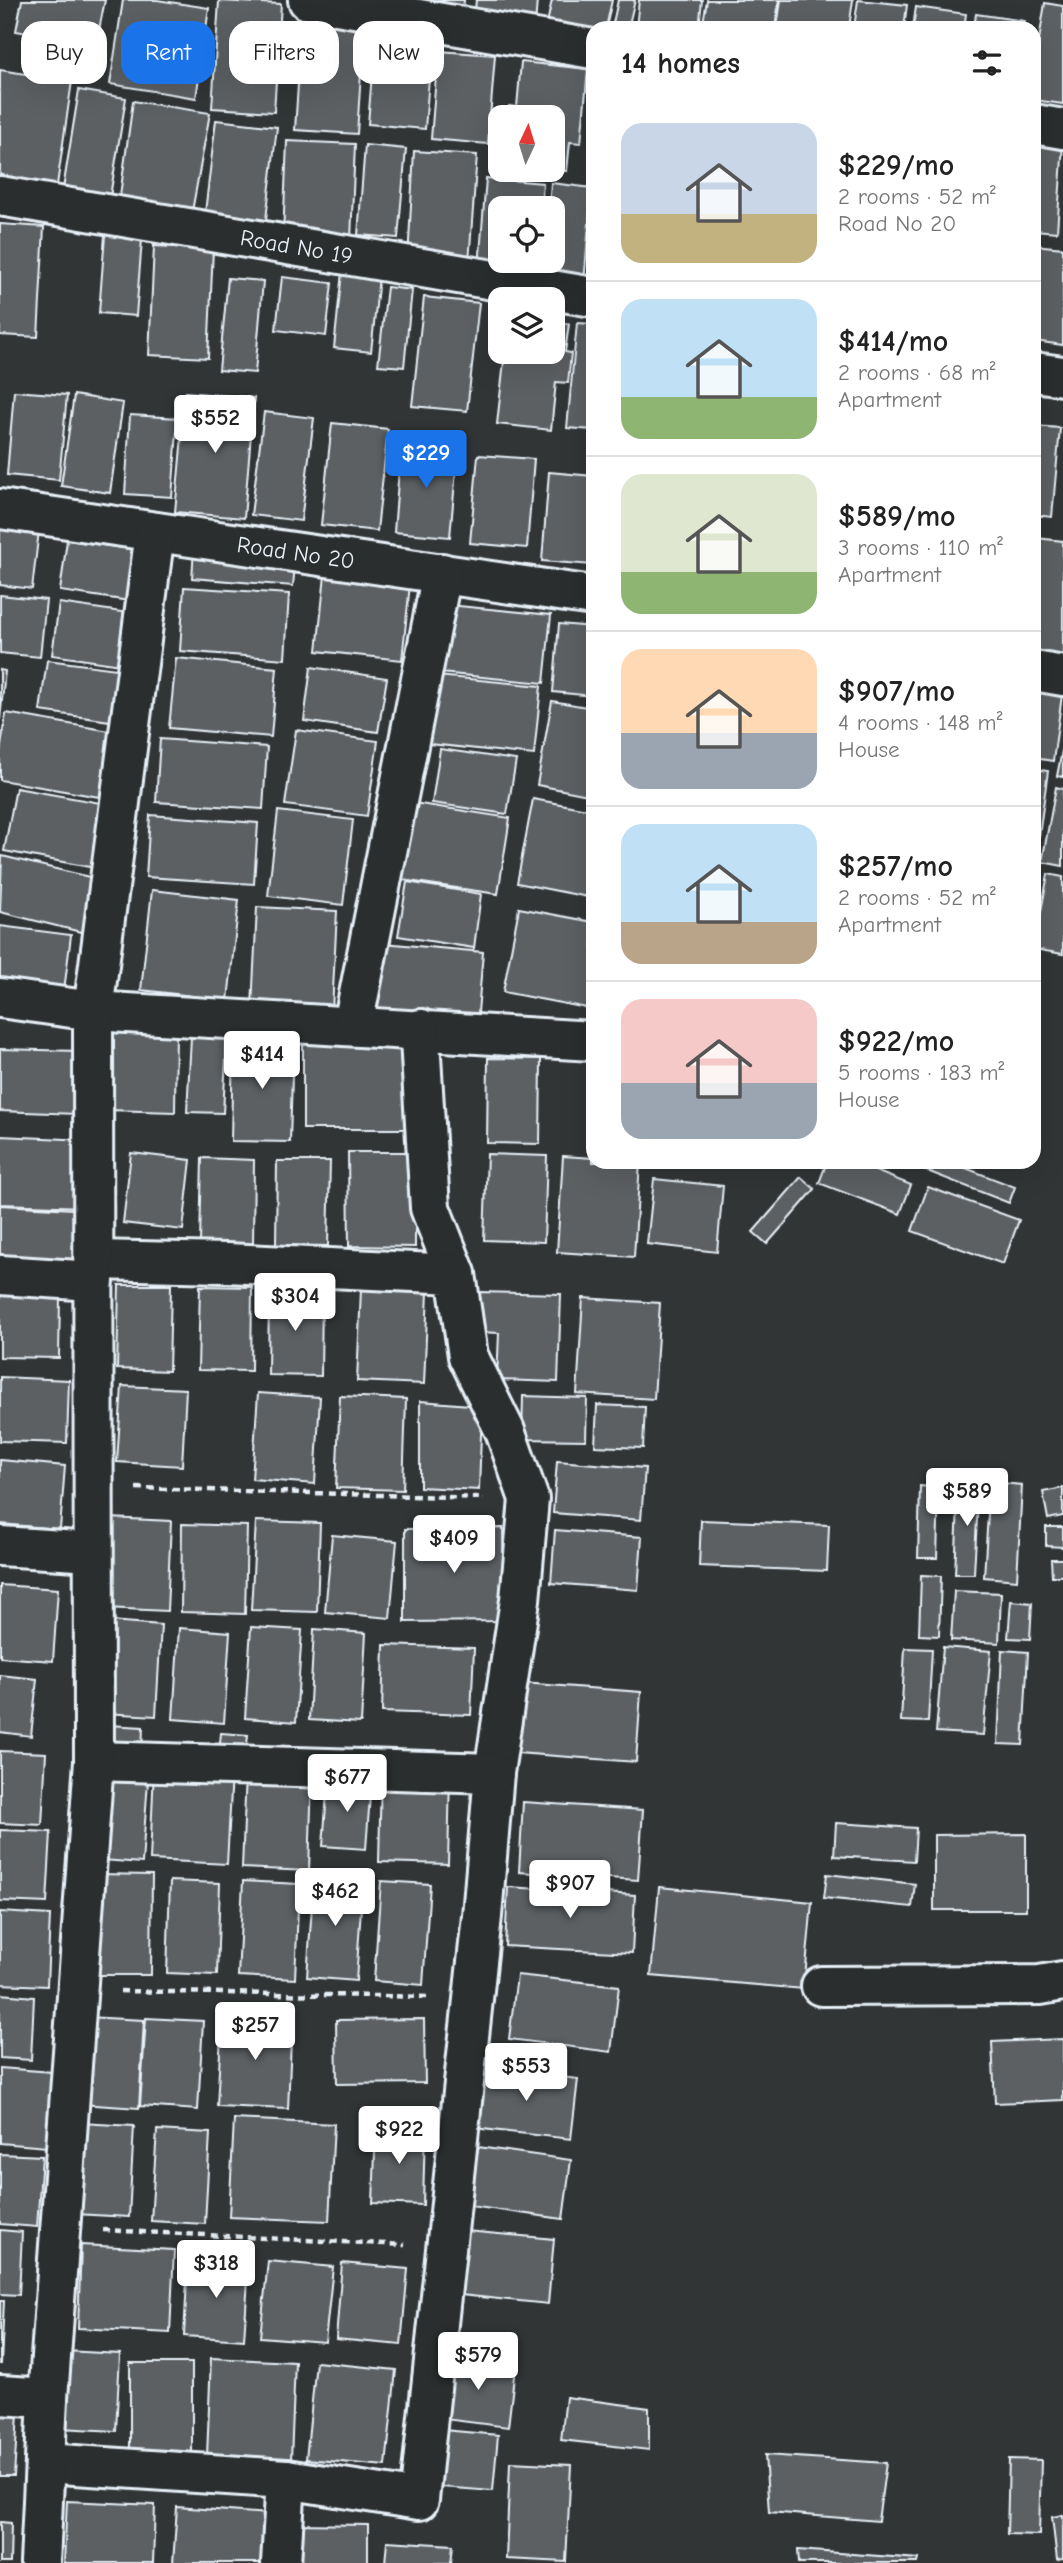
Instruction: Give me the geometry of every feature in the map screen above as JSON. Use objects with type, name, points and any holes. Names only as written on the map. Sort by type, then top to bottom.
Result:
[{"type":"street","points":[[308,0],[586,48]]},
{"type":"street","points":[[1041,125],[1063,129]]},
{"type":"street","name":"Road No 19","points":[[0,196],[586,295]]},
{"type":"street","points":[[1041,373],[1063,376]]},
{"type":"street","name":"Road No 20","points":[[0,509],[586,595]]},
{"type":"street","points":[[40,2563],[48,2398],[94,1761],[93,1011],[155,532]]},
{"type":"street","points":[[353,1025],[442,573]]},
{"type":"street","points":[[1041,672],[1063,676]]},
{"type":"street","points":[[0,998],[93,1011],[586,1041]]},
{"type":"street","points":[[45,2463],[286,2479],[419,2500],[473,1998],[494,1773],[520,1600],[529,1499],[505,1432],[468,1356],[456,1275],[430,1208],[421,1029]]},
{"type":"street","points":[[0,1275],[226,1263],[456,1275]]},
{"type":"street","points":[[0,1546],[93,1552]]},
{"type":"street","points":[[94,1761],[494,1773]]},
{"type":"street","points":[[821,1986],[1040,1985],[1063,1981]]},
{"type":"street","points":[[0,2395],[48,2398]]},
{"type":"street","points":[[281,2563],[286,2479]]},
{"type":"path","points":[[93,1486],[529,1499]]},
{"type":"path","points":[[78,1990],[473,1998]]},
{"type":"path","points":[[60,2228],[446,2247]]},
{"type":"building","points":[[22,0],[105,0],[101,21],[21,21],[21,32],[16,31]]},
{"type":"building","points":[[123,0],[157,0],[209,8],[207,21],[121,21],[121,84],[198,84],[196,98],[110,84]]},
{"type":"building","points":[[401,0],[464,0],[463,12]]},
{"type":"building","points":[[476,0],[537,0],[535,26],[474,20]]},
{"type":"building","points":[[552,0],[612,0],[608,21],[586,21],[586,37],[546,28]]},
{"type":"building","points":[[618,0],[635,0],[630,21],[614,21]]},
{"type":"building","points":[[639,0],[702,0],[700,21],[637,21]]},
{"type":"building","points":[[707,0],[781,0],[778,21],[703,21]]},
{"type":"building","points":[[779,0],[853,0],[850,21],[776,21]]},
{"type":"building","points":[[858,0],[907,5],[905,21],[855,21]]},
{"type":"building","points":[[219,1],[281,4],[280,21],[229,21],[229,84],[276,84],[274,112],[212,108]]},
{"type":"building","points":[[1045,3],[1063,6],[1063,104],[1041,101],[1041,28]]},
{"type":"building","points":[[916,7],[966,14],[965,21],[914,21]]},
{"type":"building","points":[[976,14],[1025,21],[975,21]]},
{"type":"building","points":[[339,25],[353,25],[353,84],[360,84],[357,134],[295,130],[298,84],[339,84]]},
{"type":"building","points":[[444,51],[495,55],[491,105],[488,105],[488,144],[431,139],[435,84],[444,84]]},
{"type":"building","points":[[521,62],[586,69],[581,143],[570,142],[567,171],[565,105],[517,105]]},
{"type":"building","points":[[0,70],[21,73],[21,84],[72,84],[55,199],[0,191]]},
{"type":"building","points":[[371,84],[429,84],[425,129],[368,124]]},
{"type":"building","points":[[79,90],[126,98],[109,203],[62,195]]},
{"type":"building","points":[[133,101],[210,113],[191,217],[119,203]]},
{"type":"building","points":[[216,120],[277,127],[265,228],[204,221]]},
{"type":"building","points":[[287,141],[355,144],[351,240],[283,237]]},
{"type":"building","points":[[1041,141],[1063,143],[1057,232],[1041,231]]},
{"type":"building","points":[[365,145],[406,149],[398,238],[358,235]]},
{"type":"building","points":[[414,151],[477,155],[469,262],[408,259]]},
{"type":"building","points":[[486,178],[488,182],[543,183],[542,196],[488,196],[488,268],[479,267]]},
{"type":"building","points":[[551,183],[586,187],[583,295],[565,294],[565,287],[541,287],[543,273],[565,273],[565,196],[550,196]]},
{"type":"building","points":[[0,224],[44,227],[38,337],[0,335]]},
{"type":"building","points":[[105,235],[142,239],[136,316],[99,313]]},
{"type":"building","points":[[154,246],[213,249],[208,358],[149,355]]},
{"type":"building","points":[[1041,246],[1063,248],[1063,345],[1041,342]]},
{"type":"building","points":[[342,272],[379,277],[371,352],[334,348]]},
{"type":"building","points":[[282,277],[332,283],[326,336],[276,330]]},
{"type":"building","points":[[228,278],[263,281],[255,373],[219,370]]},
{"type":"building","points":[[387,287],[412,290],[404,367],[378,365]]},
{"type":"building","points":[[424,297],[479,303],[467,411],[412,406]]},
{"type":"building","points":[[577,323],[586,324],[586,429],[567,428]]},
{"type":"building","points":[[565,324],[569,324],[565,352]]},
{"type":"building","points":[[565,352],[571,353],[568,383],[556,382],[551,430],[497,424],[504,364],[565,364]]},
{"type":"building","points":[[14,391],[67,395],[59,480],[7,475]]},
{"type":"building","points":[[186,392],[254,398],[244,518],[175,512]]},
{"type":"building","points":[[74,395],[123,403],[110,493],[61,486]]},
{"type":"building","points":[[264,412],[314,418],[301,521],[251,515]]},
{"type":"building","points":[[130,415],[178,418],[172,497],[125,494]]},
{"type":"building","points":[[332,423],[388,429],[377,531],[321,525]]},
{"type":"building","points":[[1041,427],[1060,428],[1052,517],[1041,516]]},
{"type":"building","points":[[401,443],[458,448],[450,537],[394,532]]},
{"type":"building","points":[[478,455],[534,459],[527,548],[470,543]]},
{"type":"building","points":[[549,472],[586,475],[586,564],[542,561]]},
{"type":"building","points":[[0,517],[40,522],[32,589],[0,585]]},
{"type":"building","points":[[1041,539],[1063,541],[1063,663],[1041,660]]},
{"type":"building","points":[[67,540],[137,550],[130,601],[60,591]]},
{"type":"building","points":[[194,549],[295,565],[293,586],[192,578]]},
{"type":"building","points":[[325,575],[410,584],[402,660],[317,651]]},
{"type":"building","points":[[184,587],[289,594],[285,659],[180,651]]},
{"type":"building","points":[[0,595],[46,600],[40,657],[0,653]]},
{"type":"building","points":[[59,603],[129,613],[121,665],[52,655]]},
{"type":"building","points":[[448,605],[551,615],[544,683],[441,673]]},
{"type":"building","points":[[559,624],[586,626],[586,695],[553,692]]},
{"type":"building","points":[[176,658],[277,668],[271,737],[169,728]]},
{"type":"building","points":[[47,660],[117,669],[110,721],[40,711]]},
{"type":"building","points":[[311,667],[387,678],[378,732],[304,721]]},
{"type":"building","points":[[0,670],[5,671],[0,720]]},
{"type":"building","points":[[437,676],[541,686],[534,755],[430,744]]},
{"type":"building","points":[[1041,692],[1062,695],[1053,761],[1041,759]]},
{"type":"building","points":[[552,701],[586,707],[586,795],[537,785]]},
{"type":"building","points":[[6,713],[127,734],[117,800],[0,780],[0,753]]},
{"type":"building","points":[[296,730],[378,741],[367,816],[285,805]]},
{"type":"building","points":[[160,739],[267,747],[263,809],[156,802]]},
{"type":"building","points":[[1063,746],[1063,777],[1057,776]]},
{"type":"building","points":[[440,749],[516,760],[507,814],[432,803]]},
{"type":"building","points":[[1041,770],[1048,771],[1041,822]]},
{"type":"building","points":[[1056,787],[1063,789],[1063,866],[1042,862]]},
{"type":"building","points":[[16,788],[106,804],[95,868],[4,851]]},
{"type":"building","points":[[533,799],[586,809],[586,897],[517,883]]},
{"type":"building","points":[[407,802],[510,818],[498,894],[395,879]]},
{"type":"building","points":[[278,811],[353,820],[343,905],[268,896]]},
{"type":"building","points":[[150,815],[258,823],[254,884],[146,877]]},
{"type":"building","points":[[2,856],[102,880],[89,934],[0,912]]},
{"type":"building","points":[[1048,874],[1063,877],[1063,954],[1041,950],[1041,912]]},
{"type":"building","points":[[407,882],[481,894],[474,948],[398,936]]},
{"type":"building","points":[[152,890],[239,900],[228,1000],[141,990]]},
{"type":"building","points":[[257,907],[337,911],[332,1011],[252,1007]]},
{"type":"building","points":[[519,908],[586,921],[586,1008],[503,992]]},
{"type":"building","points":[[0,926],[71,935],[63,999],[0,991]]},
{"type":"building","points":[[383,943],[483,952],[477,1025],[376,1017]]},
{"type":"building","points":[[109,1028],[176,1030],[175,1112],[107,1110]]},
{"type":"building","points":[[191,1037],[227,1039],[223,1113],[187,1112]]},
{"type":"building","points":[[233,1040],[293,1042],[290,1142],[231,1141]]},
{"type":"building","points":[[409,1040],[410,1129],[303,1129],[303,1041]]},
{"type":"building","points":[[0,1049],[79,1051],[77,1114],[0,1111]]},
{"type":"building","points":[[488,1058],[541,1059],[540,1144],[487,1143]]},
{"type":"building","points":[[0,1136],[87,1140],[84,1207],[0,1204]]},
{"type":"building","points":[[348,1152],[415,1152],[415,1247],[349,1246]]},
{"type":"building","points":[[131,1153],[191,1160],[183,1230],[123,1223]]},
{"type":"building","points":[[487,1154],[547,1156],[544,1242],[484,1240]]},
{"type":"building","points":[[563,1156],[586,1158],[586,1169],[640,1169],[634,1257],[557,1252]]},
{"type":"building","points":[[202,1158],[254,1160],[253,1244],[200,1243]]},
{"type":"building","points":[[277,1161],[330,1161],[328,1246],[276,1245]]},
{"type":"building","points":[[824,1169],[871,1169],[911,1185],[900,1214],[819,1183]]},
{"type":"building","points":[[922,1169],[968,1169],[1015,1187],[1009,1203]]},
{"type":"building","points":[[801,1177],[815,1189],[767,1244],[753,1232]]},
{"type":"building","points":[[654,1179],[723,1186],[717,1252],[647,1244]]},
{"type":"building","points":[[928,1187],[1019,1220],[1003,1264],[912,1231]]},
{"type":"building","points":[[0,1205],[74,1209],[73,1277],[0,1272]]},
{"type":"building","points":[[119,1285],[171,1285],[169,1371],[117,1369]]},
{"type":"building","points":[[200,1286],[252,1287],[251,1371],[198,1370]]},
{"type":"building","points":[[361,1289],[428,1292],[424,1384],[357,1381]]},
{"type":"building","points":[[269,1290],[322,1292],[321,1376],[268,1375]]},
{"type":"building","points":[[480,1292],[561,1294],[558,1382],[497,1380],[499,1333],[479,1332]]},
{"type":"building","points":[[0,1294],[60,1296],[59,1358],[0,1357]]},
{"type":"building","points":[[583,1298],[660,1303],[654,1399],[577,1394]]},
{"type":"building","points":[[0,1377],[69,1380],[67,1443],[0,1441]]},
{"type":"building","points":[[122,1386],[186,1389],[182,1466],[117,1462]]},
{"type":"building","points":[[258,1393],[320,1397],[315,1484],[252,1479]]},
{"type":"building","points":[[340,1396],[406,1399],[403,1490],[336,1488]]},
{"type":"building","points":[[523,1396],[587,1398],[586,1440],[522,1439]]},
{"type":"building","points":[[420,1401],[482,1406],[479,1490],[420,1487]]},
{"type":"building","points":[[597,1405],[645,1407],[643,1448],[595,1446]]},
{"type":"building","points":[[0,1460],[65,1466],[60,1529],[0,1524]]},
{"type":"building","points":[[557,1461],[645,1468],[641,1520],[553,1513]]},
{"type":"building","points":[[959,1482],[979,1482],[974,1574],[955,1574]]},
{"type":"building","points":[[990,1482],[1022,1485],[1017,1580],[984,1577]]},
{"type":"building","points":[[920,1486],[939,1488],[937,1558],[918,1558]]},
{"type":"building","points":[[1063,1488],[1063,1516],[1048,1519],[1043,1492]]},
{"type":"building","points":[[109,1518],[171,1521],[167,1611],[105,1608]]},
{"type":"building","points":[[701,1520],[829,1525],[827,1571],[699,1566]]},
{"type":"building","points":[[256,1521],[320,1523],[317,1612],[251,1610]]},
{"type":"building","points":[[182,1524],[247,1526],[245,1614],[181,1612]]},
{"type":"building","points":[[1046,1527],[1063,1527],[1063,1547],[1046,1546]]},
{"type":"building","points":[[503,1528],[504,1621],[405,1622],[405,1529]]},
{"type":"building","points":[[555,1530],[642,1537],[638,1590],[551,1583]]},
{"type":"building","points":[[332,1535],[397,1541],[390,1618],[325,1612]]},
{"type":"building","points":[[1051,1559],[1063,1559],[1063,1576],[1052,1576]]},
{"type":"building","points":[[921,1575],[941,1576],[939,1636],[919,1635]]},
{"type":"building","points":[[0,1585],[58,1589],[53,1661],[0,1657]]},
{"type":"building","points":[[954,1591],[1001,1593],[999,1643],[951,1640]]},
{"type":"building","points":[[1011,1601],[1032,1603],[1030,1639],[1008,1638]]},
{"type":"building","points":[[110,1621],[161,1625],[156,1716],[104,1713]]},
{"type":"building","points":[[251,1627],[302,1630],[296,1722],[245,1718]]},
{"type":"building","points":[[179,1628],[230,1632],[224,1723],[173,1719]]},
{"type":"building","points":[[314,1629],[366,1633],[361,1723],[309,1720]]},
{"type":"building","points":[[384,1645],[474,1648],[471,1715],[382,1712]]},
{"type":"building","points":[[943,1647],[991,1651],[983,1735],[936,1732]]},
{"type":"building","points":[[905,1648],[932,1649],[928,1722],[901,1721]]},
{"type":"building","points":[[1002,1650],[1028,1652],[1023,1745],[998,1744]]},
{"type":"building","points":[[0,1675],[37,1679],[31,1736],[0,1732]]},
{"type":"building","points":[[522,1683],[641,1692],[636,1762],[517,1753]]},
{"type":"building","points":[[108,1725],[143,1727],[142,1751],[106,1750]]},
{"type":"building","points":[[221,1733],[248,1735],[246,1755],[219,1753]]},
{"type":"building","points":[[0,1751],[46,1753],[42,1825],[0,1823]]},
{"type":"building","points":[[154,1769],[232,1773],[227,1864],[150,1860]]},
{"type":"building","points":[[246,1773],[312,1776],[309,1871],[242,1868]]},
{"type":"building","points":[[381,1773],[450,1774],[448,1864],[379,1862]]},
{"type":"building","points":[[95,1777],[148,1781],[142,1863],[89,1859]]},
{"type":"building","points":[[328,1779],[371,1782],[366,1849],[323,1846]]},
{"type":"building","points":[[523,1802],[643,1810],[638,1880],[519,1872]]},
{"type":"building","points":[[836,1823],[916,1828],[914,1861],[834,1856]]},
{"type":"building","points":[[0,1830],[51,1832],[47,1903],[0,1901]]},
{"type":"building","points":[[1026,1834],[1026,1910],[934,1910],[934,1835]]},
{"type":"building","points":[[98,1874],[152,1875],[151,1975],[97,1975]]},
{"type":"building","points":[[827,1874],[915,1884],[912,1907],[824,1898]]},
{"type":"building","points":[[314,1876],[363,1879],[356,1981],[307,1977]]},
{"type":"building","points":[[170,1881],[220,1883],[217,1975],[167,1973]]},
{"type":"building","points":[[243,1881],[299,1884],[295,1979],[238,1976]]},
{"type":"building","points":[[381,1881],[430,1884],[423,1985],[374,1981]]},
{"type":"building","points":[[508,1887],[635,1895],[632,1953],[505,1946]]},
{"type":"building","points":[[659,1887],[812,1902],[804,1989],[651,1976]]},
{"type":"building","points":[[0,1912],[50,1915],[47,1986],[0,1984]]},
{"type":"building","points":[[517,1975],[619,1986],[611,2052],[509,2039]]},
{"type":"building","points":[[0,1994],[34,1997],[31,2060],[0,2058]]},
{"type":"building","points":[[222,2016],[292,2018],[288,2109],[217,2106]]},
{"type":"building","points":[[86,2017],[144,2020],[139,2108],[80,2104]]},
{"type":"building","points":[[146,2018],[203,2021],[198,2110],[140,2106]]},
{"type":"building","points":[[424,2019],[425,2083],[337,2084],[336,2020]]},
{"type":"building","points":[[1063,2039],[1063,2100],[995,2103],[992,2042]]},
{"type":"building","points":[[481,2067],[578,2079],[571,2139],[474,2128]]},
{"type":"building","points":[[0,2068],[52,2072],[47,2147],[0,2143]]},
{"type":"building","points":[[234,2119],[334,2124],[329,2221],[229,2217]]},
{"type":"building","points":[[80,2123],[134,2126],[129,2217],[75,2214]]},
{"type":"building","points":[[376,2127],[425,2129],[423,2205],[373,2203]]},
{"type":"building","points":[[157,2130],[210,2133],[205,2224],[151,2221]]},
{"type":"building","points":[[478,2147],[571,2160],[563,2219],[470,2206]]},
{"type":"building","points":[[0,2154],[42,2156],[37,2227],[0,2224]]},
{"type":"building","points":[[0,2230],[22,2232],[19,2295],[0,2294]]},
{"type":"building","points":[[466,2231],[554,2239],[548,2304],[461,2295]]},
{"type":"building","points":[[81,2245],[174,2250],[170,2333],[78,2328]]},
{"type":"building","points":[[188,2260],[249,2264],[244,2340],[184,2336]]},
{"type":"building","points":[[268,2261],[333,2267],[325,2342],[260,2337]]},
{"type":"building","points":[[342,2263],[408,2269],[401,2345],[336,2339]]},
{"type":"building","points":[[0,2301],[4,2301],[1,2364],[0,2364]]},
{"type":"building","points":[[65,2351],[120,2354],[116,2431],[60,2428]]},
{"type":"building","points":[[477,2354],[516,2359],[508,2427],[436,2418],[441,2368],[475,2372]]},
{"type":"building","points":[[211,2358],[295,2362],[291,2460],[207,2456]]},
{"type":"building","points":[[316,2362],[396,2370],[386,2466],[306,2459]]},
{"type":"building","points":[[130,2363],[192,2363],[192,2462],[130,2462]]},
{"type":"building","points":[[566,2397],[649,2408],[649,2450],[561,2440]]},
{"type":"building","points":[[0,2414],[18,2414],[14,2476],[0,2476]]},
{"type":"building","points":[[432,2429],[498,2435],[493,2491],[428,2486]]},
{"type":"building","points":[[765,2455],[886,2463],[878,2521],[769,2512]]},
{"type":"building","points":[[1009,2459],[1041,2460],[1039,2535],[1007,2534]]},
{"type":"building","points":[[510,2462],[571,2465],[566,2562],[506,2559]]},
{"type":"building","points":[[67,2501],[155,2505],[153,2563],[64,2563]]},
{"type":"building","points":[[177,2507],[268,2514],[267,2563],[173,2563]]},
{"type":"building","points":[[1063,2515],[1063,2559],[1057,2560],[1052,2517]]},
{"type":"building","points":[[0,2522],[11,2523],[10,2563],[0,2563]]},
{"type":"building","points":[[294,2524],[368,2525],[368,2563],[293,2563]]},
{"type":"building","points":[[387,2541],[453,2545],[451,2563],[385,2563]]},
{"type":"building","points":[[798,2550],[919,2559],[918,2563],[799,2563]]}]
